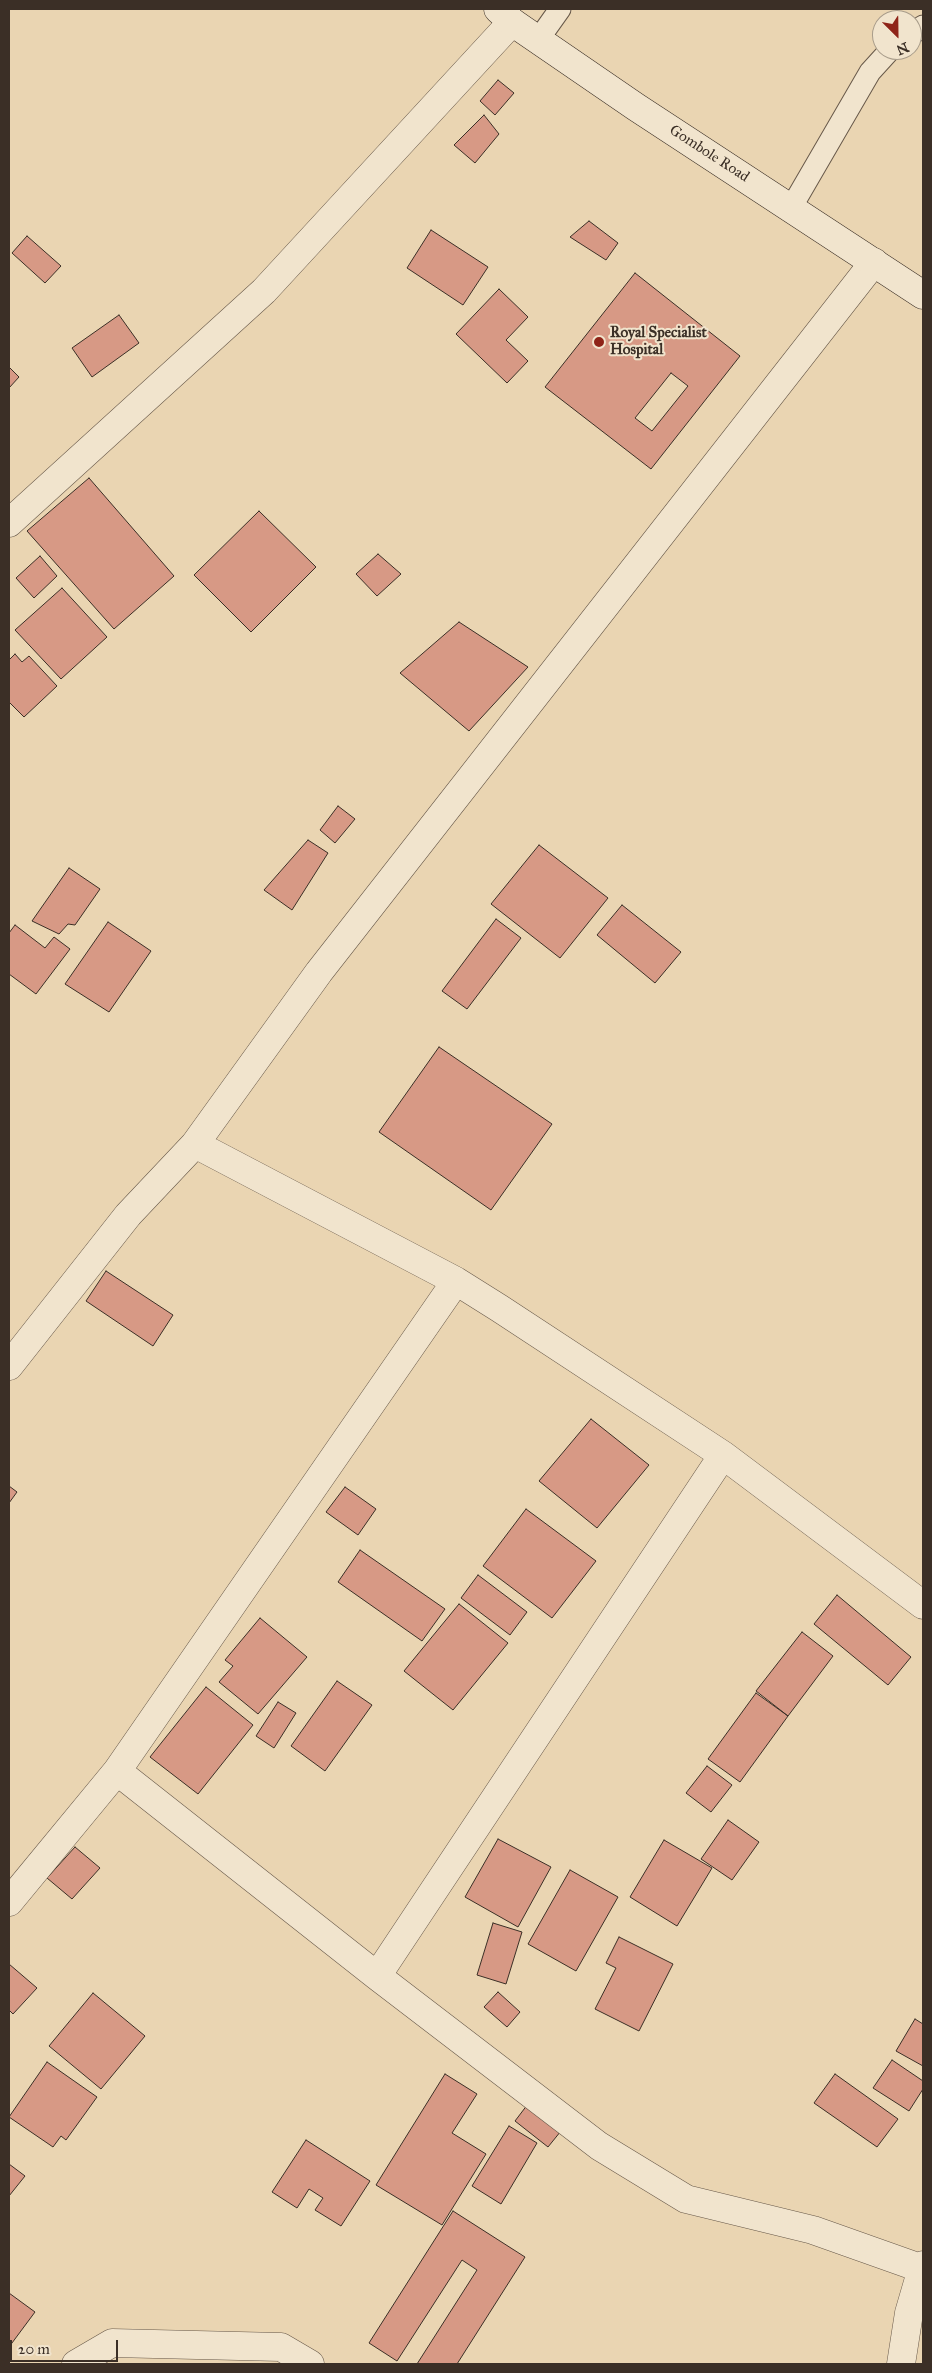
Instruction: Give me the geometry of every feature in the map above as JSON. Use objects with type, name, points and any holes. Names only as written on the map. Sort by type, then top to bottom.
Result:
[{"type":"street","name":"Gombole Road","points":[[505,16],[538,40],[923,295]]},
{"type":"street","points":[[9,523],[264,291],[505,16]]},
{"type":"street","points":[[9,1366],[128,1215],[195,1144],[319,972],[874,262]]},
{"type":"street","points":[[195,1144],[456,1282],[723,1455],[923,1605]]},
{"type":"street","points":[[9,1902],[117,1771],[456,1282]]},
{"type":"street","points":[[377,1976],[723,1455]]},
{"type":"street","points":[[117,1771],[377,1976],[599,2146],[686,2199],[813,2230],[922,2267],[909,2312],[901,2364]]},
{"type":"street","points":[[76,2364],[112,2343],[121,2343],[281,2347],[310,2364]]},
{"type":"lane","points":[[538,40],[560,9]]},
{"type":"lane","points":[[791,208],[870,72],[881,60]]},
{"type":"building","points":[[498,80],[514,93],[495,115],[480,101]]},
{"type":"building","points":[[484,115],[499,134],[475,163],[454,145]]},
{"type":"building","points":[[589,221],[618,243],[606,260],[570,237]]},
{"type":"building","points":[[431,230],[488,267],[463,305],[407,268]]},
{"type":"building","points":[[27,236],[61,266],[45,283],[12,253]]},
{"type":"building","points":[[635,273],[740,356],[651,469],[545,387]],"holes":[[[671,373],[688,386],[652,431],[635,418]]]},
{"type":"building","points":[[499,289],[528,317],[506,340],[528,361],[507,383],[456,334]]},
{"type":"building","points":[[119,315],[139,343],[92,377],[72,348]]},
{"type":"building","points":[[9,367],[19,377],[9,388]]},
{"type":"building","points":[[89,478],[174,576],[114,629],[27,531]]},
{"type":"building","points":[[259,511],[316,567],[251,632],[194,575]]},
{"type":"building","points":[[378,554],[401,574],[377,596],[356,574]]},
{"type":"building","points":[[40,556],[57,576],[34,598],[16,578]]},
{"type":"building","points":[[62,588],[107,637],[61,679],[15,630]]},
{"type":"building","points":[[459,622],[528,667],[469,731],[400,673]]},
{"type":"building","points":[[15,654],[22,662],[29,656],[57,686],[24,717],[9,702],[9,660]]},
{"type":"building","points":[[338,806],[355,819],[335,843],[320,830]]},
{"type":"building","points":[[308,840],[328,853],[292,910],[264,890]]},
{"type":"building","points":[[539,845],[608,898],[560,958],[491,904]]},
{"type":"building","points":[[69,868],[100,889],[75,925],[68,924],[59,934],[32,921]]},
{"type":"building","points":[[622,905],[681,952],[655,983],[597,935]]},
{"type":"building","points":[[496,919],[521,938],[467,1009],[442,991]]},
{"type":"building","points":[[108,922],[151,951],[109,1012],[65,984]]},
{"type":"building","points":[[15,925],[45,948],[54,937],[70,949],[36,994],[9,974],[9,933]]},
{"type":"building","points":[[439,1047],[552,1124],[491,1210],[379,1132]]},
{"type":"building","points":[[106,1271],[173,1315],[153,1346],[86,1301]]},
{"type":"building","points":[[591,1419],[649,1465],[597,1528],[539,1481]]},
{"type":"building","points":[[9,1486],[17,1492],[9,1503]]},
{"type":"building","points":[[345,1487],[376,1509],[358,1535],[326,1512]]},
{"type":"building","points":[[526,1509],[596,1561],[552,1618],[483,1566]]},
{"type":"building","points":[[360,1550],[445,1609],[422,1641],[338,1582]]},
{"type":"building","points":[[478,1575],[527,1612],[510,1635],[461,1598]]},
{"type":"building","points":[[837,1595],[911,1657],[888,1685],[814,1624]]},
{"type":"building","points":[[459,1604],[508,1643],[453,1710],[404,1671]]},
{"type":"building","points":[[260,1618],[307,1657],[258,1714],[219,1682],[233,1666],[225,1660]]},
{"type":"building","points":[[802,1632],[833,1656],[788,1716],[756,1691]]},
{"type":"building","points":[[337,1681],[372,1705],[325,1771],[291,1746]]},
{"type":"building","points":[[206,1687],[253,1725],[198,1794],[150,1757]]},
{"type":"building","points":[[756,1693],[788,1716],[740,1782],[708,1759]]},
{"type":"building","points":[[278,1702],[296,1713],[274,1748],[256,1736]]},
{"type":"building","points":[[707,1766],[732,1785],[711,1812],[686,1793]]},
{"type":"building","points":[[728,1820],[759,1842],[732,1880],[701,1859]]},
{"type":"building","points":[[498,1839],[551,1867],[518,1927],[465,1897]]},
{"type":"building","points":[[664,1840],[712,1868],[677,1926],[630,1897]]},
{"type":"building","points":[[75,1847],[100,1868],[72,1899],[47,1878]]},
{"type":"building","points":[[570,1870],[618,1897],[576,1971],[528,1944]]},
{"type":"building","points":[[493,1923],[522,1932],[506,1984],[477,1975]]},
{"type":"building","points":[[619,1937],[673,1964],[639,2031],[595,2009],[616,1968],[606,1963]]},
{"type":"building","points":[[9,1964],[37,1988],[13,2014],[9,2010]]},
{"type":"building","points":[[498,1992],[520,2012],[507,2027],[484,2007]]},
{"type":"building","points":[[93,1993],[145,2036],[101,2089],[49,2046]]},
{"type":"building","points":[[915,2019],[923,2024],[923,2066],[896,2051]]},
{"type":"building","points":[[892,2060],[923,2081],[923,2089],[909,2111],[873,2088]]},
{"type":"building","points":[[47,2062],[97,2097],[66,2140],[61,2136],[53,2147],[9,2117]]},
{"type":"building","points":[[445,2074],[477,2094],[452,2133],[486,2154],[442,2225],[376,2185]]},
{"type":"building","points":[[835,2074],[898,2119],[877,2147],[814,2103]]},
{"type":"building","points":[[531,2100],[565,2126],[548,2147],[515,2121]]},
{"type":"building","points":[[509,2126],[537,2143],[501,2204],[472,2186]]},
{"type":"building","points":[[306,2140],[370,2181],[341,2226],[315,2210],[323,2198],[309,2189],[297,2208],[272,2192]]},
{"type":"building","points":[[9,2164],[25,2176],[9,2196]]},
{"type":"building","points":[[453,2211],[525,2257],[457,2364],[417,2364],[477,2270],[462,2260],[397,2361],[369,2343]]},
{"type":"building","points":[[9,2293],[35,2312],[9,2347]]},
{"type":"place","name":"Royal Specialist Hospital","points":[[599,342]]}]
